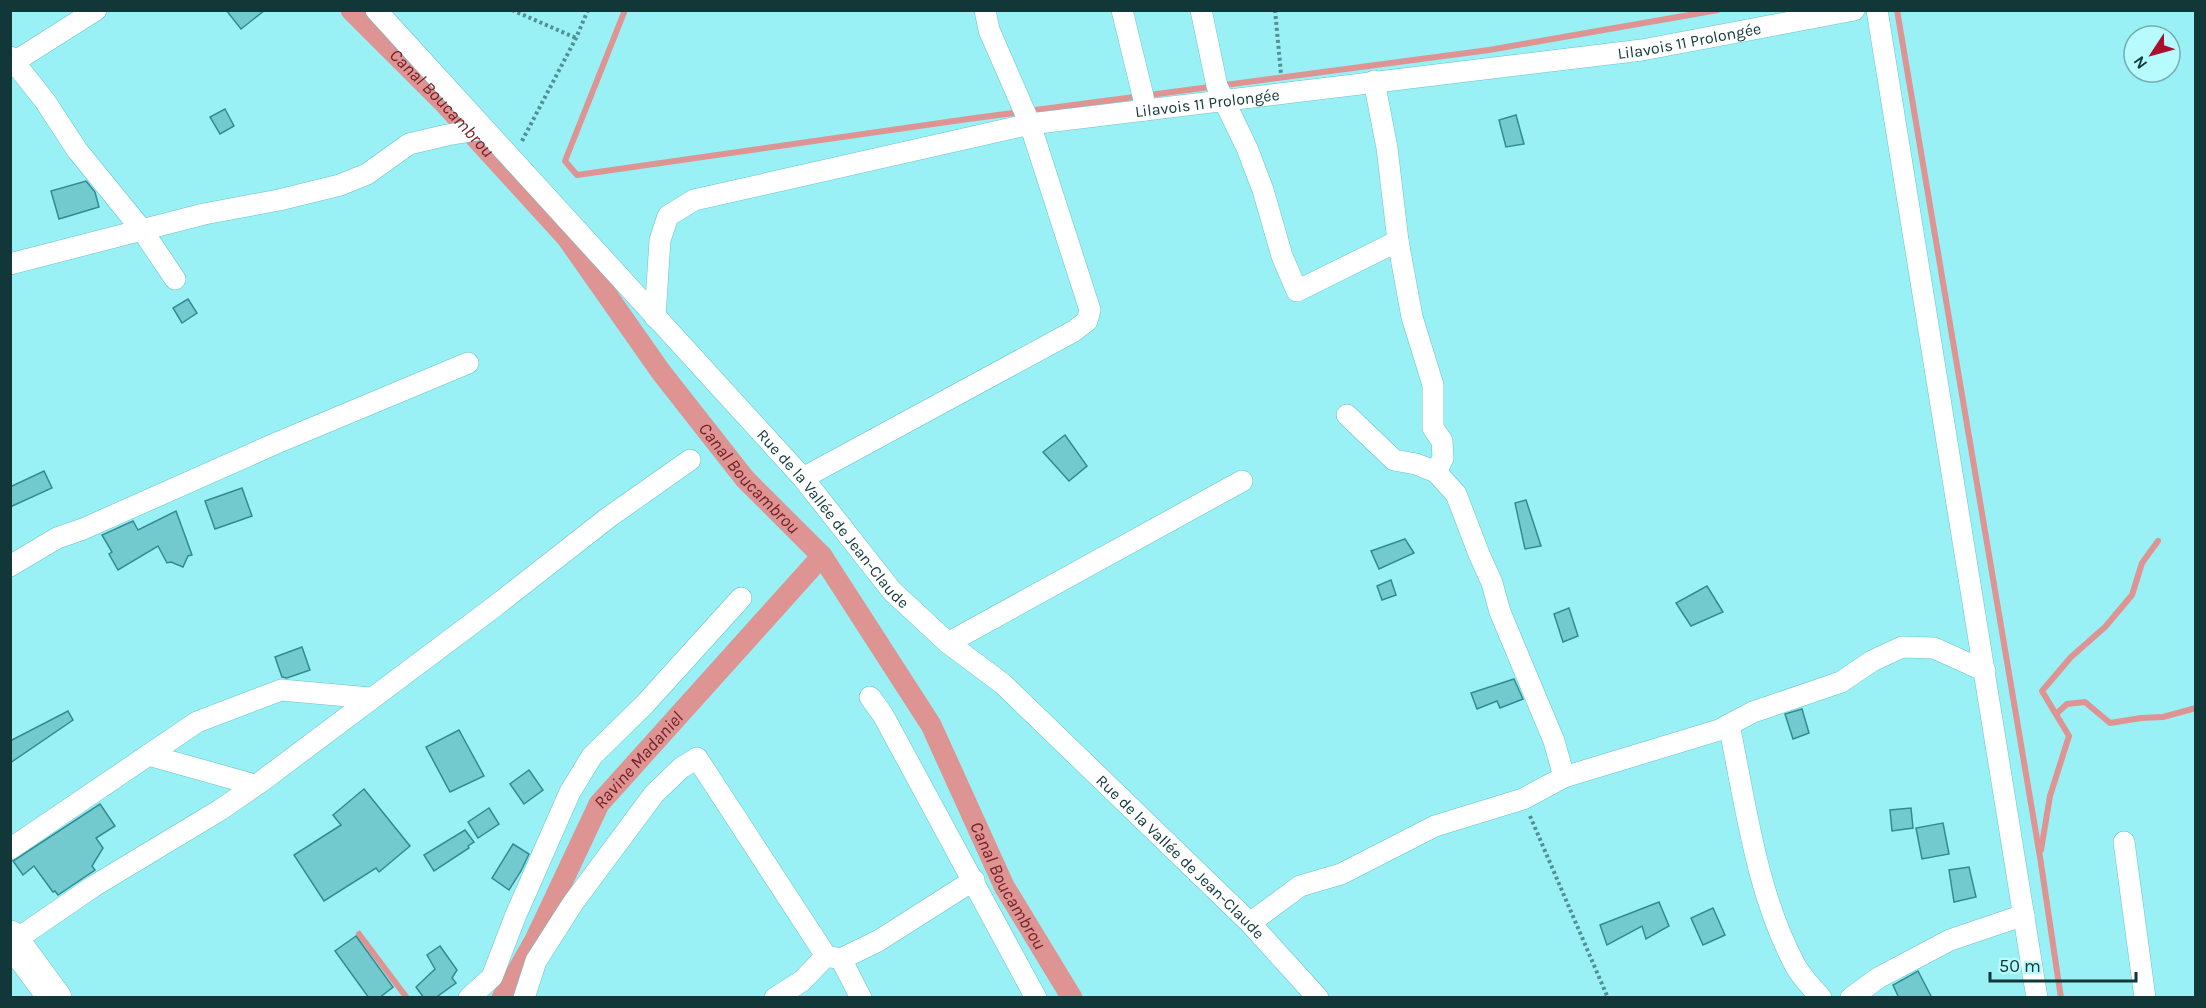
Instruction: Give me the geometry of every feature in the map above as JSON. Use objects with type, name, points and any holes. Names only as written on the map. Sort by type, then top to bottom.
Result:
[{"type":"main road","points":[[12,939],[55,998]]},
{"type":"street","points":[[96,10],[12,59],[45,101],[76,150],[142,231],[175,279]]},
{"type":"street","name":"Rue de la Vallée de Jean-Claude","points":[[376,10],[803,478],[892,591],[948,643],[1003,684],[1250,923],[1318,998]]},
{"type":"street","points":[[803,478],[1087,321],[1090,310],[1030,124],[989,30],[985,10]]},
{"type":"street","points":[[1122,10],[1145,110]]},
{"type":"street","points":[[1201,10],[1217,86],[1247,148],[1263,190],[1282,256],[1297,291],[1398,241]]},
{"type":"street","name":"Lilavois 11 Prolongée","points":[[655,317],[660,240],[668,216],[694,200],[1030,124],[1642,50],[1854,10]]},
{"type":"street","points":[[1877,10],[2037,998]]},
{"type":"street","points":[[1374,81],[1412,317],[1433,385],[1433,428],[1442,441],[1443,458],[1436,472]]},
{"type":"street","points":[[10,264],[204,214],[279,200],[340,185],[368,174],[409,144],[483,129]]},
{"type":"street","points":[[10,566],[57,538],[83,529],[279,442],[468,363]]},
{"type":"street","points":[[1347,415],[1394,460],[1416,464],[1436,472],[1456,494],[1492,583],[1500,612],[1554,741],[1564,777]]},
{"type":"street","points":[[12,939],[219,810],[255,785],[494,607],[609,517],[690,460]]},
{"type":"street","points":[[948,643],[1242,481]]},
{"type":"street","points":[[470,998],[492,976],[515,917],[570,792],[592,756],[644,705],[741,598]]},
{"type":"street","points":[[1250,923],[1300,886],[1341,874],[1435,826],[1523,799],[1564,777],[1686,741],[1729,725],[1754,712],[1841,681],[1872,661],[1902,647],[1934,648],[1985,670]]},
{"type":"street","points":[[10,849],[197,722],[281,690],[370,698]]},
{"type":"street","points":[[870,697],[883,715],[974,880],[1034,997]]},
{"type":"street","points":[[1729,725],[1766,891],[1779,930],[1796,967],[1821,998]]},
{"type":"street","points":[[147,755],[255,785]]},
{"type":"street","points":[[524,998],[536,961],[573,903],[654,794],[681,768],[697,758],[861,998]]},
{"type":"street","points":[[2124,842],[2145,998]]},
{"type":"street","points":[[775,998],[833,958],[878,941],[974,880]]},
{"type":"street","points":[[1851,998],[1878,978],[1950,940],[2024,915]]},
{"type":"path","points":[[513,10],[576,38]]},
{"type":"path","points":[[512,160],[576,38],[588,10]]},
{"type":"path","points":[[1275,10],[1283,93]]},
{"type":"path","points":[[1523,799],[1608,998]]},
{"type":"building","points":[[226,10],[265,10],[241,29]]},
{"type":"building","points":[[225,109],[234,126],[220,134],[210,117]]},
{"type":"building","points":[[1516,115],[1524,144],[1506,147],[1499,120]]},
{"type":"building","points":[[86,181],[95,192],[99,207],[59,219],[51,191]]},
{"type":"building","points":[[188,299],[197,313],[182,323],[173,308]]},
{"type":"building","points":[[1065,435],[1087,466],[1069,481],[1043,452]]},
{"type":"building","points":[[44,471],[52,488],[10,507],[10,487]]},
{"type":"building","points":[[242,488],[252,516],[215,529],[205,501]]},
{"type":"building","points":[[1526,500],[1541,546],[1525,549],[1515,503]]},
{"type":"building","points":[[176,511],[192,555],[188,556],[183,567],[171,562],[167,563],[158,546],[118,570],[109,554],[112,552],[102,535],[133,521],[138,530]]},
{"type":"building","points":[[1405,539],[1414,553],[1379,569],[1371,551]]},
{"type":"building","points":[[1391,580],[1396,595],[1382,600],[1377,586]]},
{"type":"building","points":[[1707,586],[1723,612],[1691,626],[1676,603]]},
{"type":"building","points":[[1569,608],[1578,636],[1563,642],[1554,614]]},
{"type":"building","points":[[302,647],[310,670],[287,678],[282,677],[275,657]]},
{"type":"building","points":[[1514,679],[1523,699],[1500,708],[1497,701],[1477,709],[1471,693]]},
{"type":"building","points":[[1802,709],[1809,733],[1793,739],[1785,714]]},
{"type":"building","points":[[68,711],[73,720],[10,763],[10,741]]},
{"type":"building","points":[[459,730],[484,776],[450,792],[426,747]]},
{"type":"building","points":[[529,770],[543,790],[524,804],[510,784]]},
{"type":"building","points":[[364,789],[410,846],[379,872],[376,868],[324,901],[294,855],[341,825],[333,815]]},
{"type":"building","points":[[100,804],[115,826],[96,838],[103,848],[92,866],[95,870],[58,895],[55,891],[53,892],[34,866],[23,875],[13,861]]},
{"type":"building","points":[[489,808],[499,824],[478,838],[468,822]]},
{"type":"building","points":[[1911,808],[1913,828],[1892,831],[1890,810]]},
{"type":"building","points":[[1943,823],[1949,854],[1922,859],[1916,828]]},
{"type":"building","points":[[465,830],[474,842],[468,846],[469,848],[434,871],[424,855]]},
{"type":"building","points":[[513,844],[529,854],[509,890],[492,878]]},
{"type":"building","points":[[1969,867],[1976,897],[1954,902],[1949,870]]},
{"type":"building","points":[[1659,902],[1669,926],[1646,939],[1642,926],[1607,945],[1600,925]]},
{"type":"building","points":[[1713,908],[1725,935],[1703,945],[1691,918]]},
{"type":"building","points":[[356,936],[393,987],[379,998],[369,998],[335,951]]},
{"type":"building","points":[[440,946],[457,970],[452,978],[456,983],[435,998],[424,998],[416,987],[435,969],[427,955]]},
{"type":"building","points":[[1918,971],[1932,998],[1899,998],[1893,985]]},
{"type":"waterway","name":"Canal Boucambrou","points":[[351,10],[443,102],[567,238],[661,372],[745,479],[822,556],[931,725],[1004,886],[1072,998]]},
{"type":"waterway","points":[[625,10],[565,161],[577,175],[968,119],[1489,50],[1718,10]]},
{"type":"waterway","points":[[1897,10],[2040,857],[2061,998]]},
{"type":"waterway","points":[[2041,850],[2050,796],[2069,736],[2042,691],[2071,657],[2105,627],[2132,595],[2142,563],[2158,541]]},
{"type":"waterway","name":"Ravine Madaniel","points":[[502,998],[535,940],[599,804],[822,556]]},
{"type":"waterway","points":[[2056,714],[2067,704],[2085,702],[2110,723],[2163,717],[2196,708]]},
{"type":"waterway","points":[[359,934],[407,998]]}]
